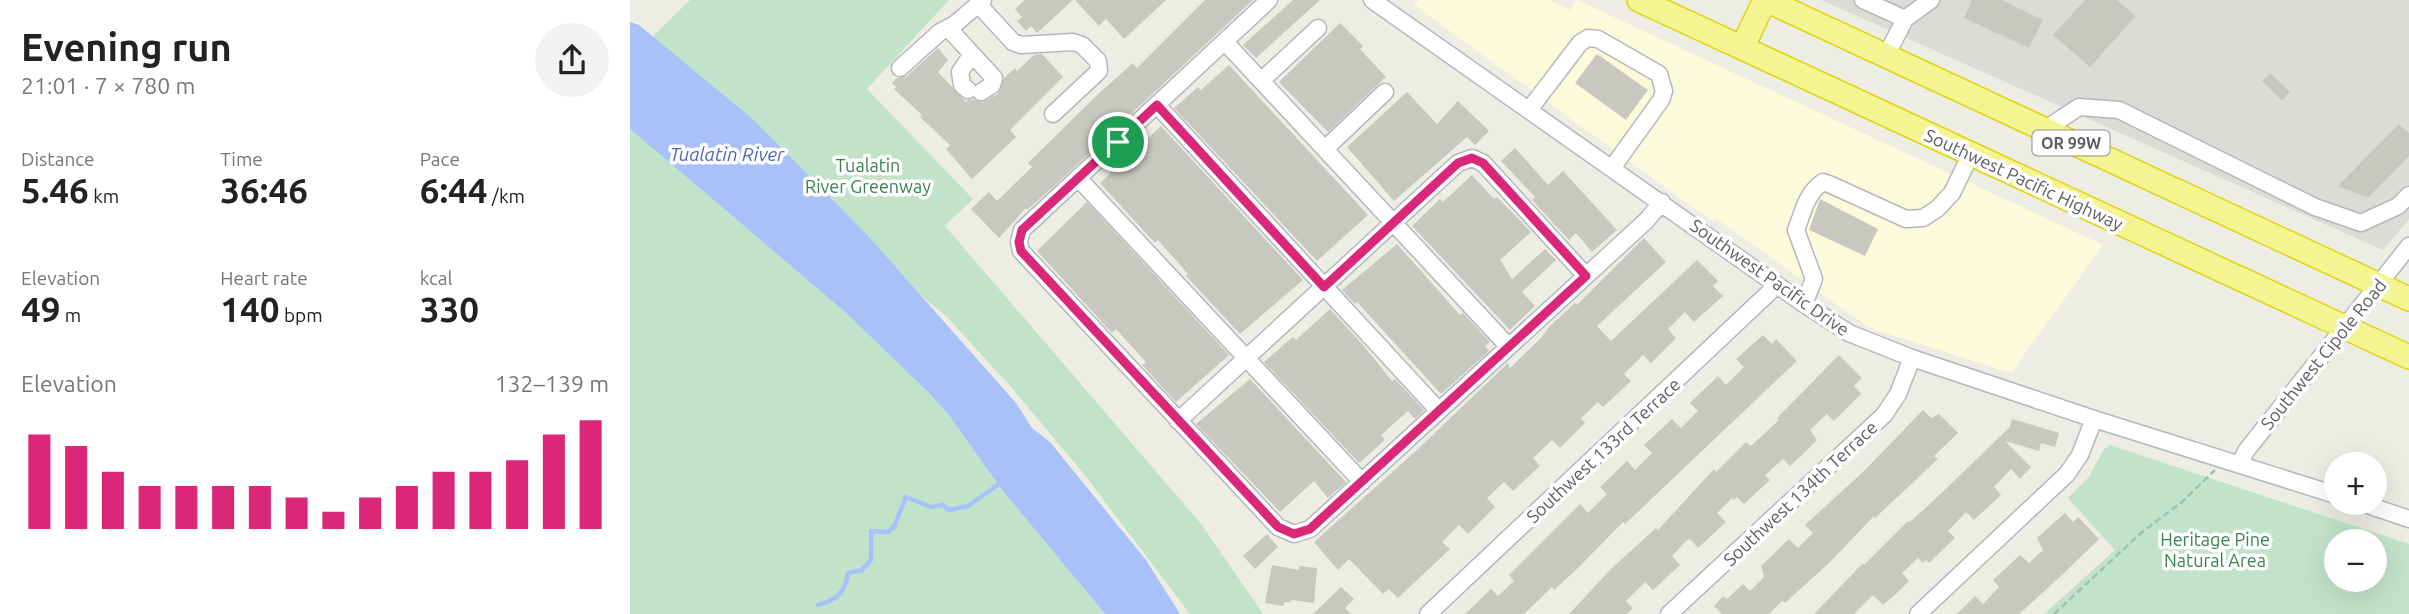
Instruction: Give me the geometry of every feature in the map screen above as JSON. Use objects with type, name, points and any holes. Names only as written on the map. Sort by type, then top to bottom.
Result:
[{"type":"highway","name":"Southwest Pacific Highway","points":[[1639,0],[2409,357]]},
{"type":"highway","points":[[1742,48],[1765,0]]},
{"type":"highway","name":"OR 99W","points":[[1765,0],[2409,299]]},
{"type":"street","points":[[1269,0],[1022,230],[1019,242],[1021,251],[1278,527],[1294,534],[1310,529],[1646,221],[1662,202]]},
{"type":"street","name":"Southwest Pacific Drive","points":[[1372,0],[1849,333],[1912,358],[2094,419],[2324,491]]},
{"type":"street","points":[[1863,0],[1905,19]]},
{"type":"street","points":[[1886,56],[1905,19],[1931,0]]},
{"type":"street","points":[[900,68],[981,2],[1013,42],[1021,45],[1073,42],[1082,45],[1098,61],[1099,71],[1053,114]]},
{"type":"street","points":[[948,28],[972,54],[994,78],[992,85],[974,91],[962,85],[960,72],[972,54]]},
{"type":"street","points":[[1261,81],[1318,28]]},
{"type":"street","points":[[1529,110],[1580,43],[1588,38],[1598,39],[1659,74],[1664,91],[1661,100],[1612,168]]},
{"type":"street","points":[[1225,42],[1509,347]]},
{"type":"street","points":[[1325,149],[1385,92]]},
{"type":"street","points":[[1157,105],[1439,411]]},
{"type":"street","points":[[2044,130],[2079,107],[2119,110],[2315,207],[2361,223],[2398,206],[2409,195]]},
{"type":"street","points":[[1804,304],[1814,279],[1796,230],[1809,195],[1816,187],[1823,183],[1829,184],[1906,219],[1923,218],[1937,209],[1952,193],[1971,154]]},
{"type":"street","points":[[1178,421],[1458,163],[1472,158],[1483,163],[1586,276]]},
{"type":"street","points":[[1079,179],[1362,482]]},
{"type":"street","name":"Southwest Cipole Road","points":[[2240,464],[2245,451],[2409,246]]},
{"type":"street","name":"Southwest 133rd Terrace","points":[[1428,614],[1777,285]]},
{"type":"street","name":"Southwest 134th Terrace","points":[[1669,614],[1874,425],[1892,404],[1912,358]]},
{"type":"street","points":[[1918,614],[2067,474],[2080,455],[2094,419]]},
{"type":"street","points":[[2387,512],[2409,519]]},
{"type":"path","points":[[2054,614],[2141,533],[2183,501],[2214,472],[2218,457]]},
{"type":"shaded area","points":[[1418,0],[1550,0],[1570,10],[1577,0],[2103,245],[2011,373],[1870,328],[1717,219],[1713,222],[1414,5]]},
{"type":"shaded area","points":[[1821,0],[2409,0],[2409,219],[2383,250]]},
{"type":"green space","name":"Tualatin River Greenway","points":[[690,0],[949,0],[867,89],[973,199],[945,226],[1202,525],[1263,614],[1190,614],[1084,474],[1010,386],[947,317],[780,181],[642,47]]},
{"type":"green space","points":[[630,129],[845,312],[928,392],[948,414],[1002,490],[1105,614],[630,614]]},
{"type":"green space","name":"Heritage Pine Natural Area","points":[[2110,445],[2364,529],[2324,529],[2324,592],[2387,592],[2387,537],[2409,544],[2409,614],[2044,614],[2115,550],[2068,498],[2088,478],[2104,449]]},
{"type":"water","name":"Tualatin River","points":[[630,22],[639,25],[755,121],[870,238],[1016,403],[1032,428],[1050,442],[1146,560],[1180,614],[1105,614],[1002,490],[948,414],[928,392],[845,312],[630,129]]},
{"type":"building","points":[[1025,0],[1073,0],[1037,33],[1031,26],[1026,31],[1017,21],[1022,17],[1015,9]]},
{"type":"building","points":[[1075,0],[1166,0],[1124,39],[1106,19],[1099,26]]},
{"type":"building","points":[[1205,0],[1253,0],[1052,188],[1027,210],[1026,208],[999,238],[971,209],[989,192],[997,201],[1032,167],[1028,163],[1096,96],[1133,63],[1137,68]]},
{"type":"building","points":[[1293,0],[1320,0],[1256,58],[1243,45]]},
{"type":"building","points":[[1972,0],[2002,0],[2043,20],[2029,48],[1964,18]]},
{"type":"building","points":[[2085,0],[2117,0],[2136,16],[2090,67],[2053,35]]},
{"type":"building","points":[[1340,23],[1363,46],[1360,49],[1386,77],[1328,132],[1279,82]]},
{"type":"building","points":[[938,48],[948,60],[938,72],[967,103],[967,100],[973,99],[982,102],[998,94],[1004,78],[1015,68],[1017,71],[1034,55],[1042,54],[1063,77],[1010,130],[1016,137],[972,179],[946,149],[950,145],[920,117],[922,115],[894,89],[896,87],[892,83],[897,78],[907,76]]},
{"type":"building","points":[[1597,54],[1648,90],[1626,120],[1575,83]]},
{"type":"building","points":[[1229,65],[1368,215],[1317,261],[1174,108],[1198,87],[1201,90]]},
{"type":"building","points":[[2270,73],[2290,92],[2282,101],[2262,81]]},
{"type":"building","points":[[1407,92],[1437,124],[1458,101],[1489,131],[1475,145],[1467,137],[1394,201],[1347,147]]},
{"type":"building","points":[[2399,124],[2409,133],[2409,156],[2368,198],[2338,186]]},
{"type":"building","points":[[1161,126],[1303,280],[1240,334],[1186,276],[1188,274],[1158,240],[1155,243],[1100,183]]},
{"type":"building","points":[[1515,148],[1548,185],[1563,171],[1617,230],[1592,252],[1576,233],[1569,240],[1532,200],[1535,197],[1501,161]]},
{"type":"building","points":[[1472,175],[1531,232],[1500,260],[1512,279],[1545,249],[1556,260],[1522,292],[1535,306],[1510,330],[1412,226],[1440,199],[1443,202]]},
{"type":"building","points":[[1820,199],[1878,229],[1865,256],[1809,230]]},
{"type":"building","points":[[1087,202],[1229,355],[1176,402],[1142,365],[1146,362],[1116,329],[1112,333],[1037,251]]},
{"type":"building","points":[[1644,238],[1666,262],[1597,326],[1611,341],[1697,260],[1718,281],[1713,286],[1723,296],[1694,322],[1685,312],[1668,329],[1676,338],[1651,363],[1643,355],[1624,374],[1631,381],[1603,407],[1598,402],[1581,418],[1585,423],[1560,448],[1552,440],[1533,458],[1540,466],[1513,491],[1504,482],[1487,498],[1495,507],[1468,534],[1459,525],[1442,542],[1450,549],[1398,598],[1389,589],[1383,594],[1349,559],[1338,570],[1314,542],[1417,450],[1508,363],[1510,368],[1549,327],[1575,303],[1577,305]]},
{"type":"building","points":[[1397,244],[1460,315],[1463,313],[1490,342],[1485,346],[1489,351],[1441,394],[1357,302],[1355,304],[1342,290]]},
{"type":"building","points":[[1330,309],[1392,381],[1395,379],[1424,410],[1415,419],[1408,411],[1381,435],[1385,440],[1359,463],[1264,362],[1293,337],[1296,340]]},
{"type":"building","points":[[1763,335],[1772,344],[1776,339],[1797,361],[1625,524],[1623,522],[1579,567],[1554,590],[1552,587],[1524,614],[1465,614],[1491,589],[1498,596],[1514,581],[1509,575],[1580,504],[1588,513],[1607,494],[1600,487],[1627,461],[1635,470],[1652,453],[1644,445],[1672,419],[1681,428],[1698,411],[1690,403],[1718,376],[1726,385],[1744,367],[1736,359]]},
{"type":"building","points":[[1839,355],[1862,378],[1854,386],[1861,394],[1834,421],[1827,414],[1810,430],[1817,440],[1802,455],[1790,466],[1783,459],[1765,475],[1770,480],[1744,504],[1737,497],[1734,500],[1732,498],[1717,513],[1726,522],[1698,548],[1690,539],[1686,541],[1672,556],[1680,565],[1653,590],[1645,582],[1626,601],[1633,608],[1627,614],[1569,614],[1611,569],[1656,528],[1658,530],[1714,469],[1716,472],[1746,442],[1751,446],[1779,420],[1777,418]]},
{"type":"building","points":[[1250,379],[1346,482],[1328,498],[1314,481],[1280,512],[1196,424]]},
{"type":"building","points":[[1923,410],[1931,418],[1939,414],[1958,433],[1934,456],[1938,459],[1875,518],[1874,516],[1830,562],[1769,614],[1722,614],[1714,606],[1723,596],[1727,599],[1743,584],[1750,591],[1764,577],[1761,566],[1789,539],[1798,548],[1813,533],[1805,525],[1863,472]]},
{"type":"building","points":[[2012,419],[2059,433],[2055,447],[2041,443],[2039,451],[2005,441],[2031,467],[2020,479],[2011,469],[1994,487],[2001,495],[1974,520],[1966,512],[1948,531],[1955,538],[1929,563],[1926,560],[1923,563],[1918,558],[1902,573],[1909,581],[1898,592],[1883,605],[1873,595],[1854,614],[1814,614],[1863,563],[1864,565],[2010,427]]},
{"type":"building","points":[[2065,513],[2073,522],[2078,517],[2099,539],[2062,575],[2019,614],[1957,614],[1975,596],[1983,604],[1999,587],[1993,580],[2020,555],[2029,563],[2043,550],[2037,538]]},
{"type":"building","points":[[1267,534],[1278,547],[1255,569],[1243,556]]},
{"type":"building","points":[[1272,565],[1299,570],[1299,566],[1317,568],[1314,603],[1291,600],[1284,602],[1284,606],[1265,603]]},
{"type":"building","points":[[1341,587],[1354,599],[1345,608],[1351,614],[1313,614]]},
{"type":"waterway","points":[[818,605],[839,595],[845,586],[848,573],[862,570],[871,560],[871,531],[888,532],[894,527],[906,497],[931,507],[943,505],[949,510],[968,506],[1002,482]]},
{"type":"route","points":[[1157,105],[1324,287],[1458,163],[1472,158],[1483,163],[1586,276],[1310,529],[1294,534],[1278,527],[1021,251],[1019,242],[1022,230],[1118,142],[1157,105]]}]
